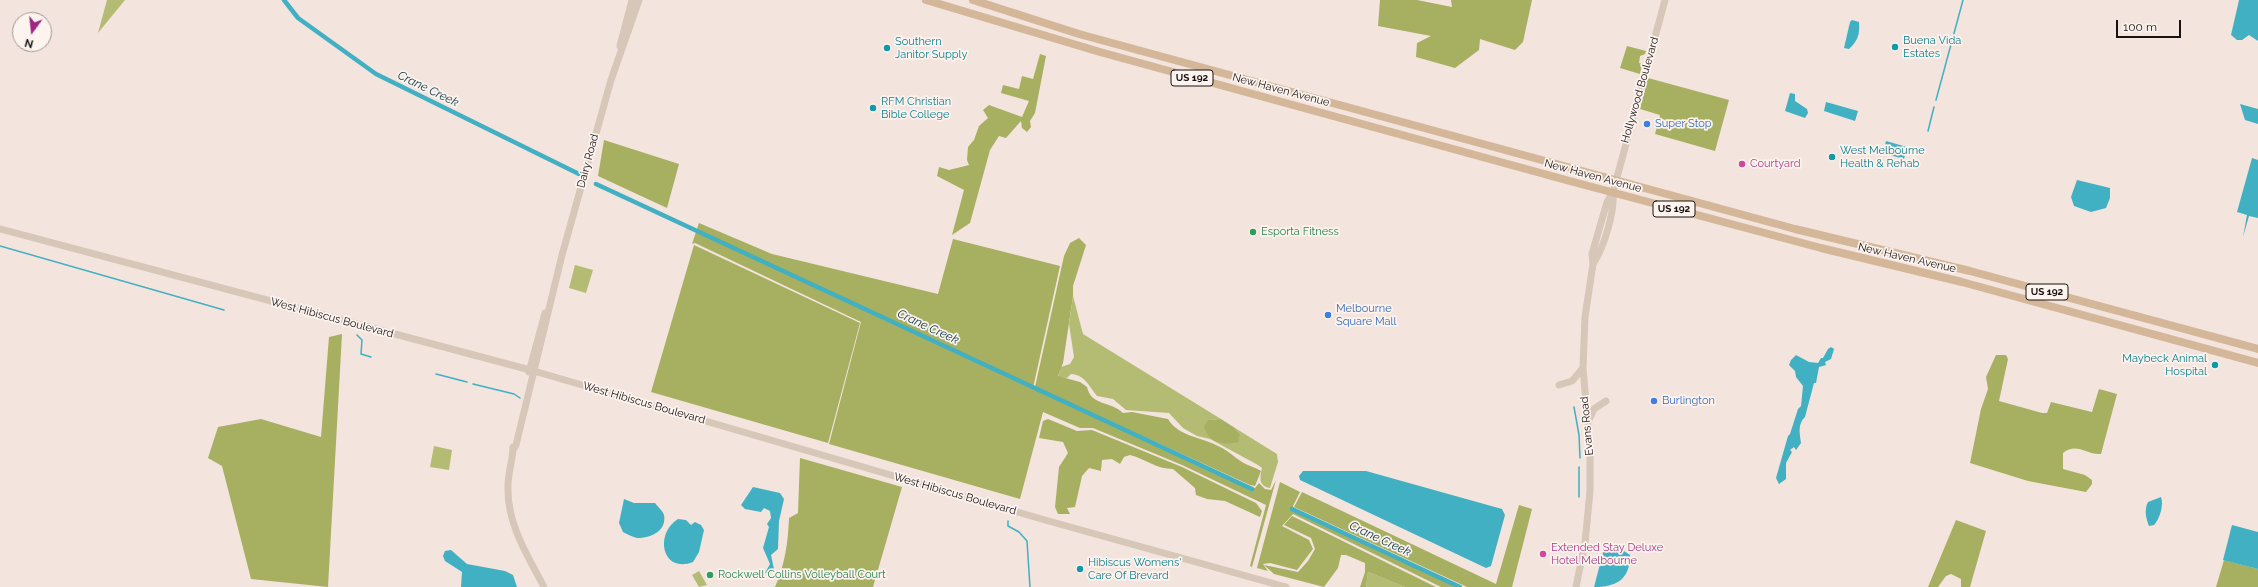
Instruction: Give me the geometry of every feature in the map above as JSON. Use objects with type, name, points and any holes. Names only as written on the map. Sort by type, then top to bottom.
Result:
[{"type":"main road","name":"New Haven Avenue","points":[[926,0],[1054,39],[1449,148],[1766,234],[1962,282],[2258,363]]},
{"type":"main road","name":"New Haven Avenue","points":[[973,0],[1079,34],[1473,140],[1795,229],[1903,255],[2258,349]]},
{"type":"main road","points":[[1020,28],[1032,27],[1042,21]]},
{"type":"main road","points":[[1054,39],[1065,33],[1079,34]]},
{"type":"main road","points":[[1437,144],[1458,136]]},
{"type":"main road","points":[[1449,148],[1459,142],[1473,140]]},
{"type":"main road","points":[[1521,167],[1536,164],[1541,159]]},
{"type":"main road","points":[[1766,234],[1776,231],[1783,225]]},
{"type":"main road","points":[[1779,237],[1784,232],[1795,229]]},
{"type":"main road","points":[[1862,258],[1877,258],[1887,251]]},
{"type":"main road","points":[[1882,263],[1891,257],[1903,255]]},
{"type":"main road","points":[[2096,318],[2108,317],[2117,311]]},
{"type":"main road","points":[[2139,330],[2145,325],[2158,322]]},
{"type":"main road","points":[[2230,355],[2244,352],[2249,347]]},
{"type":"main road","points":[[2243,359],[2258,353]]},
{"type":"street","name":"Dairy Road","points":[[621,48],[620,42],[632,0]]},
{"type":"street","name":"Dairy Road","points":[[544,587],[514,529],[510,509],[508,484],[513,450],[516,445],[532,370],[557,275],[621,48],[627,37],[639,0]]},
{"type":"street","name":"Hollywood Boulevard","points":[[1615,180],[1665,0]]},
{"type":"street","name":"Evans Road","points":[[1576,587],[1585,543],[1590,502],[1590,456],[1583,368],[1585,317],[1593,264],[1592,254],[1606,202],[1612,192],[1615,180]]},
{"type":"street","name":"West Hibiscus Boulevard","points":[[0,229],[532,370],[1052,522],[1286,587]]},
{"type":"street","points":[[1559,385],[1572,381],[1583,368]]},
{"type":"street","points":[[1588,424],[1594,409],[1606,401]]},
{"type":"green space","points":[[107,0],[125,0],[98,33]]},
{"type":"green space","points":[[1380,0],[1417,0],[1452,7],[1451,0],[1532,0],[1523,42],[1515,50],[1480,39],[1479,50],[1455,68],[1416,57],[1417,43],[1431,36],[1378,26]]},
{"type":"green space","points":[[1627,46],[1646,51],[1645,54],[1640,56],[1639,63],[1642,64],[1640,74],[1620,68]]},
{"type":"green space","points":[[1040,54],[1046,56],[1035,113],[1030,121],[1031,127],[1027,132],[1022,128],[1021,121],[1006,138],[999,136],[990,150],[970,223],[952,235],[964,190],[937,176],[939,167],[949,170],[969,165],[967,160],[968,147],[974,140],[979,126],[988,118],[983,110],[989,105],[1022,117],[1029,101],[1001,93],[1003,85],[1019,89],[1022,76],[1033,79]]},
{"type":"green space","points":[[1648,78],[1729,100],[1715,151],[1655,134],[1660,115],[1640,109]]},
{"type":"green space","points":[[604,140],[679,164],[667,208],[598,176]]},
{"type":"green space","points":[[699,223],[772,254],[938,294],[953,239],[1060,266],[1033,388],[1249,487],[1255,488],[1259,483],[1265,489],[1271,490],[1276,480],[1252,567],[1250,566],[1266,505],[1182,465],[1093,428],[1080,428],[1043,412],[1020,499],[829,444],[861,322],[695,243],[692,244]]},
{"type":"green space","points":[[1079,238],[1086,245],[1073,286],[1073,296],[1063,363],[1058,376],[1080,382],[1087,387],[1089,393],[1097,400],[1118,409],[1123,413],[1132,412],[1168,419],[1172,425],[1183,433],[1223,448],[1244,463],[1261,471],[1255,486],[1035,387],[1064,256],[1070,243]]},
{"type":"green space","points":[[694,245],[860,323],[828,443],[651,392]]},
{"type":"green space","points":[[575,265],[593,270],[586,293],[569,288]]},
{"type":"green space","points":[[1073,296],[1083,334],[1221,419],[1208,420],[1240,434],[1235,428],[1277,454],[1278,462],[1270,488],[1263,485],[1260,478],[1262,468],[1258,465],[1210,439],[1197,436],[1183,428],[1169,413],[1126,410],[1113,399],[1097,396],[1080,376],[1071,374],[1067,378],[1058,377],[1061,367],[1070,364],[1074,357],[1069,324]]},
{"type":"green space","points":[[342,334],[328,587],[251,579],[222,466],[208,458],[218,427],[261,419],[321,437],[329,337]]},
{"type":"green space","points":[[1996,355],[2006,355],[2008,359],[1999,401],[2042,413],[2047,413],[2051,402],[2092,412],[2099,389],[2117,394],[2101,454],[2077,449],[2068,450],[2063,453],[2063,469],[2085,475],[2092,480],[2092,484],[2086,492],[2028,481],[1970,463],[1981,409],[1988,389],[1986,377]]},
{"type":"green space","points":[[1048,419],[1077,431],[1092,430],[1182,467],[1256,503],[1262,511],[1260,517],[1225,501],[1207,499],[1196,495],[1195,488],[1173,469],[1156,466],[1130,455],[1124,457],[1120,464],[1112,459],[1102,460],[1101,471],[1089,468],[1082,476],[1075,507],[1067,508],[1070,514],[1058,514],[1055,507],[1059,467],[1068,453],[1063,442],[1039,438],[1043,421]]},
{"type":"green space","points":[[1221,419],[1235,428],[1240,434],[1238,442],[1217,442],[1209,436],[1204,426],[1208,420]]},
{"type":"green space","points":[[434,446],[452,450],[449,470],[430,467]]},
{"type":"green space","points":[[800,458],[902,487],[873,587],[775,587],[785,553],[789,518],[798,513]]},
{"type":"green space","points":[[1280,482],[1300,492],[1293,506],[1294,509],[1462,587],[1441,587],[1293,514],[1282,526],[1309,540],[1313,549],[1297,570],[1270,563],[1263,564],[1268,571],[1257,568]]},
{"type":"green space","points":[[1302,492],[1496,584],[1519,505],[1532,509],[1512,587],[1467,587],[1294,507]]},
{"type":"green space","points":[[1292,516],[1436,587],[1405,587],[1368,572],[1366,587],[1360,587],[1365,572],[1365,563],[1346,555],[1341,555],[1338,568],[1324,587],[1274,574],[1264,565],[1298,572],[1308,561],[1315,549],[1311,538],[1284,525]]},
{"type":"green space","points":[[1956,520],[1986,531],[1970,587],[1961,587],[1961,579],[1951,574],[1946,576],[1938,587],[1928,587]]},
{"type":"green space","points":[[2224,560],[2258,569],[2258,587],[2216,587]]},
{"type":"green space","points":[[699,571],[707,585],[699,587],[692,575]]},
{"type":"green space","points":[[1368,572],[1405,587],[1366,587]]},
{"type":"water","points":[[2239,0],[2258,0],[2258,41],[2249,35],[2242,40],[2237,40],[2231,35]]},
{"type":"water","points":[[1852,20],[1859,22],[1859,30],[1858,37],[1849,49],[1844,48],[1850,22]]},
{"type":"water","points":[[1790,93],[1795,94],[1795,101],[1807,109],[1808,113],[1805,118],[1785,111]]},
{"type":"water","points":[[1826,102],[1858,111],[1855,121],[1824,111]]},
{"type":"water","points":[[2240,104],[2258,109],[2258,124],[2245,120]]},
{"type":"water","points":[[1886,141],[1907,147],[1904,159],[1883,153]]},
{"type":"water","points":[[2252,158],[2258,160],[2258,218],[2249,216],[2243,237],[2247,215],[2237,212]]},
{"type":"water","points":[[2077,180],[2110,188],[2110,198],[2106,208],[2091,212],[2074,206],[2071,197]]},
{"type":"water","points":[[1831,347],[1834,349],[1831,359],[1825,362],[1826,365],[1819,367],[1816,383],[1814,383],[1805,417],[1801,423],[1801,443],[1796,450],[1794,447],[1790,450],[1792,452],[1786,463],[1786,479],[1779,484],[1776,478],[1788,436],[1798,409],[1801,406],[1803,386],[1796,377],[1795,371],[1789,365],[1791,360],[1796,355],[1809,362],[1818,363]]},
{"type":"water","points":[[1303,471],[1366,471],[1502,509],[1505,515],[1491,566],[1486,568],[1300,480],[1299,476]]},
{"type":"water","points":[[753,487],[780,493],[784,499],[779,521],[778,549],[771,555],[774,569],[769,574],[765,573],[770,564],[763,548],[769,527],[767,524],[771,518],[770,511],[764,508],[761,512],[745,509],[741,505]]},
{"type":"water","points":[[2161,497],[2162,507],[2160,515],[2154,525],[2149,526],[2146,514],[2148,502]]},
{"type":"water","points":[[624,499],[634,503],[655,503],[664,515],[663,525],[657,532],[648,537],[635,538],[623,532],[619,523]]},
{"type":"water","points":[[678,519],[686,520],[691,525],[695,522],[701,525],[704,530],[699,552],[693,562],[682,564],[674,562],[668,558],[665,551],[664,542],[666,534],[670,526]]},
{"type":"water","points":[[2232,525],[2258,532],[2258,569],[2223,560]]},
{"type":"water","points":[[1609,546],[1621,549],[1630,555],[1627,571],[1620,580],[1609,586],[1594,587],[1604,549]]},
{"type":"water","points":[[451,550],[467,564],[505,571],[513,575],[517,587],[461,587],[462,572],[445,561],[443,556],[445,551]]},
{"type":"waterway","name":"Crane Creek","points":[[284,0],[298,18],[376,74],[579,174]]},
{"type":"waterway","points":[[1936,100],[1963,0]]},
{"type":"waterway","points":[[1928,131],[1934,107]]},
{"type":"waterway","name":"Crane Creek","points":[[596,184],[1252,489]]},
{"type":"waterway","points":[[0,246],[224,310]]},
{"type":"waterway","points":[[357,335],[362,340],[361,354],[371,357]]},
{"type":"waterway","points":[[436,374],[467,382]]},
{"type":"waterway","points":[[473,384],[514,394],[520,398]]},
{"type":"waterway","points":[[1574,407],[1579,435],[1580,458]]},
{"type":"waterway","points":[[1579,467],[1579,497]]},
{"type":"waterway","name":"Crane Creek","points":[[1292,509],[1460,587]]},
{"type":"waterway","points":[[1008,521],[1008,526],[1019,532],[1027,541],[1030,587]]},
{"type":"place","name":"Buena Vida Estates","points":[[1895,47]]},
{"type":"place","name":"Southern Janitor Supply","points":[[887,48]]},
{"type":"place","name":"RFM Christian Bible College","points":[[873,108]]},
{"type":"place","name":"Super Stop","points":[[1647,124]]},
{"type":"place","name":"West Melbourne Health & Rehab","points":[[1832,157]]},
{"type":"place","name":"Courtyard","points":[[1742,164]]},
{"type":"place","name":"Esporta Fitness","points":[[1253,232]]},
{"type":"place","name":"Melbourne Square Mall","points":[[1328,315]]},
{"type":"place","name":"Maybeck Animal Hospital","points":[[2215,365]]},
{"type":"place","name":"Burlington","points":[[1654,401]]},
{"type":"place","name":"Extended Stay Deluxe Hotel Melbourne","points":[[1543,554]]},
{"type":"place","name":"Hibiscus Womens' Care Of Brevard","points":[[1080,569]]},
{"type":"place","name":"Rockwell Collins Volleyball Court","points":[[710,575]]}]
